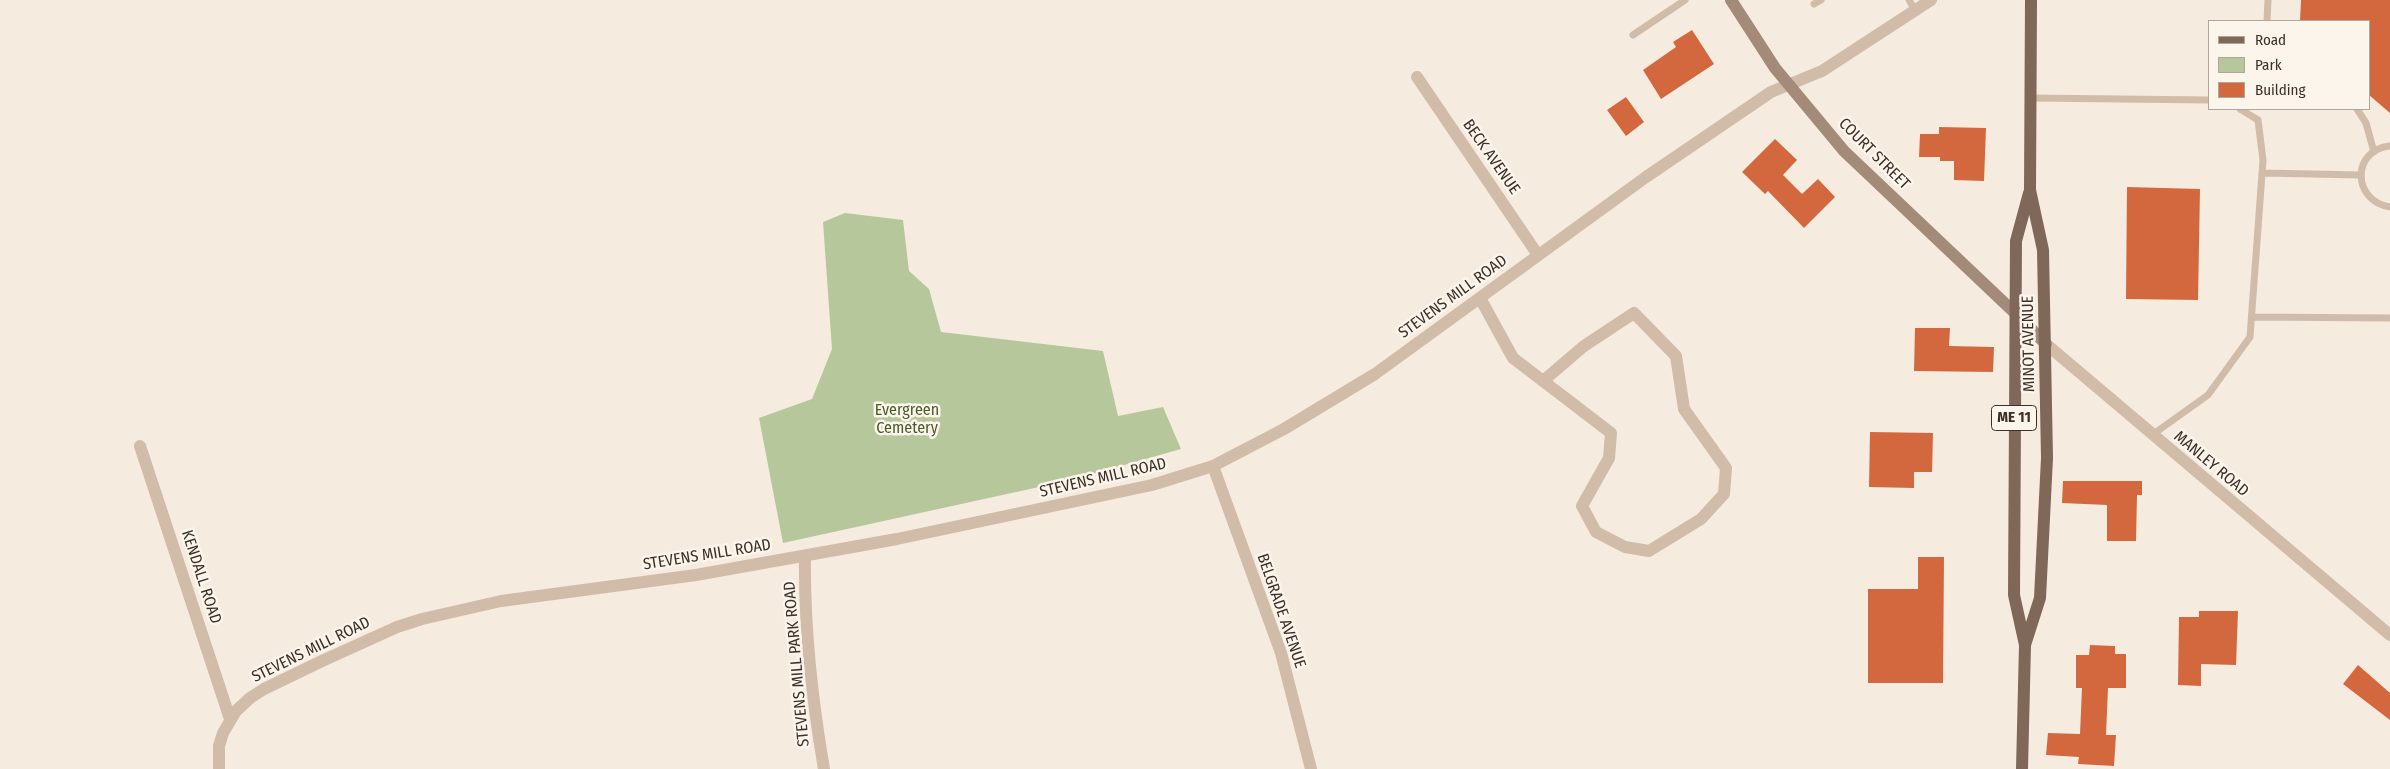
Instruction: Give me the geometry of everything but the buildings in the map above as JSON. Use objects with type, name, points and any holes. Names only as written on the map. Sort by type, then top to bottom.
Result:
[{"type":"main road","name":"COURT STREET","points":[[1731,0],[1775,68],[1844,151],[2015,313]]},
{"type":"main road","name":"MINOT AVENUE","points":[[2025,645],[2040,598],[2047,458],[2043,250],[2030,190],[2031,0]]},
{"type":"main road","name":"MINOT AVENUE","points":[[2022,769],[2025,645],[2014,595],[2015,313],[2016,241],[2030,190]]},
{"type":"main road","name":"MANLEY ROAD","points":[[2015,313],[2046,344]]},
{"type":"street","name":"STEVENS MILL ROAD","points":[[220,769],[219,746],[230,719],[236,711],[264,688],[397,627],[422,619],[456,610],[530,596],[687,576],[805,556],[1152,485],[1212,466],[1335,400],[1375,374],[1538,255],[1771,92],[1822,71],[1912,5],[1931,0]]},
{"type":"street","name":"BECK AVENUE","points":[[1417,77],[1538,255]]},
{"type":"street","points":[[1480,298],[1513,358],[1544,382],[1611,432],[1609,458],[1582,506],[1596,532],[1626,547],[1649,551],[1701,519],[1724,494],[1726,468],[1684,409],[1676,356],[1634,313],[1584,346],[1544,382]]},
{"type":"street","name":"MANLEY ROAD","points":[[2046,344],[2151,435],[2390,634]]},
{"type":"street","name":"KENDALL ROAD","points":[[140,446],[230,719]]},
{"type":"street","name":"BELGRADE AVENUE","points":[[1212,466],[1281,653],[1311,769]]},
{"type":"street","name":"STEVENS MILL PARK ROAD","points":[[805,556],[804,601],[814,711],[824,769]]},
{"type":"lane","points":[[1633,35],[1685,0]]},
{"type":"lane","points":[[1814,4],[1821,0]]},
{"type":"lane","points":[[2267,20],[2268,0]]},
{"type":"lane","points":[[2030,98],[2208,100]]},
{"type":"lane","points":[[2151,435],[2208,395],[2250,337],[2264,160],[2258,120],[2242,110]]},
{"type":"lane","points":[[2358,110],[2366,123],[2374,152]]},
{"type":"lane","points":[[2390,146],[2374,152],[2364,162],[2361,175],[2365,191],[2371,199],[2379,205],[2390,207]]},
{"type":"lane","points":[[2262,173],[2361,175]]},
{"type":"lane","points":[[2252,317],[2390,318]]},
{"type":"green space","name":"Evergreen Cemetery","points":[[845,213],[903,220],[909,271],[929,289],[941,332],[1103,351],[1118,416],[1163,407],[1181,449],[1071,480],[783,543],[759,418],[812,399],[832,349],[823,222]]}]
